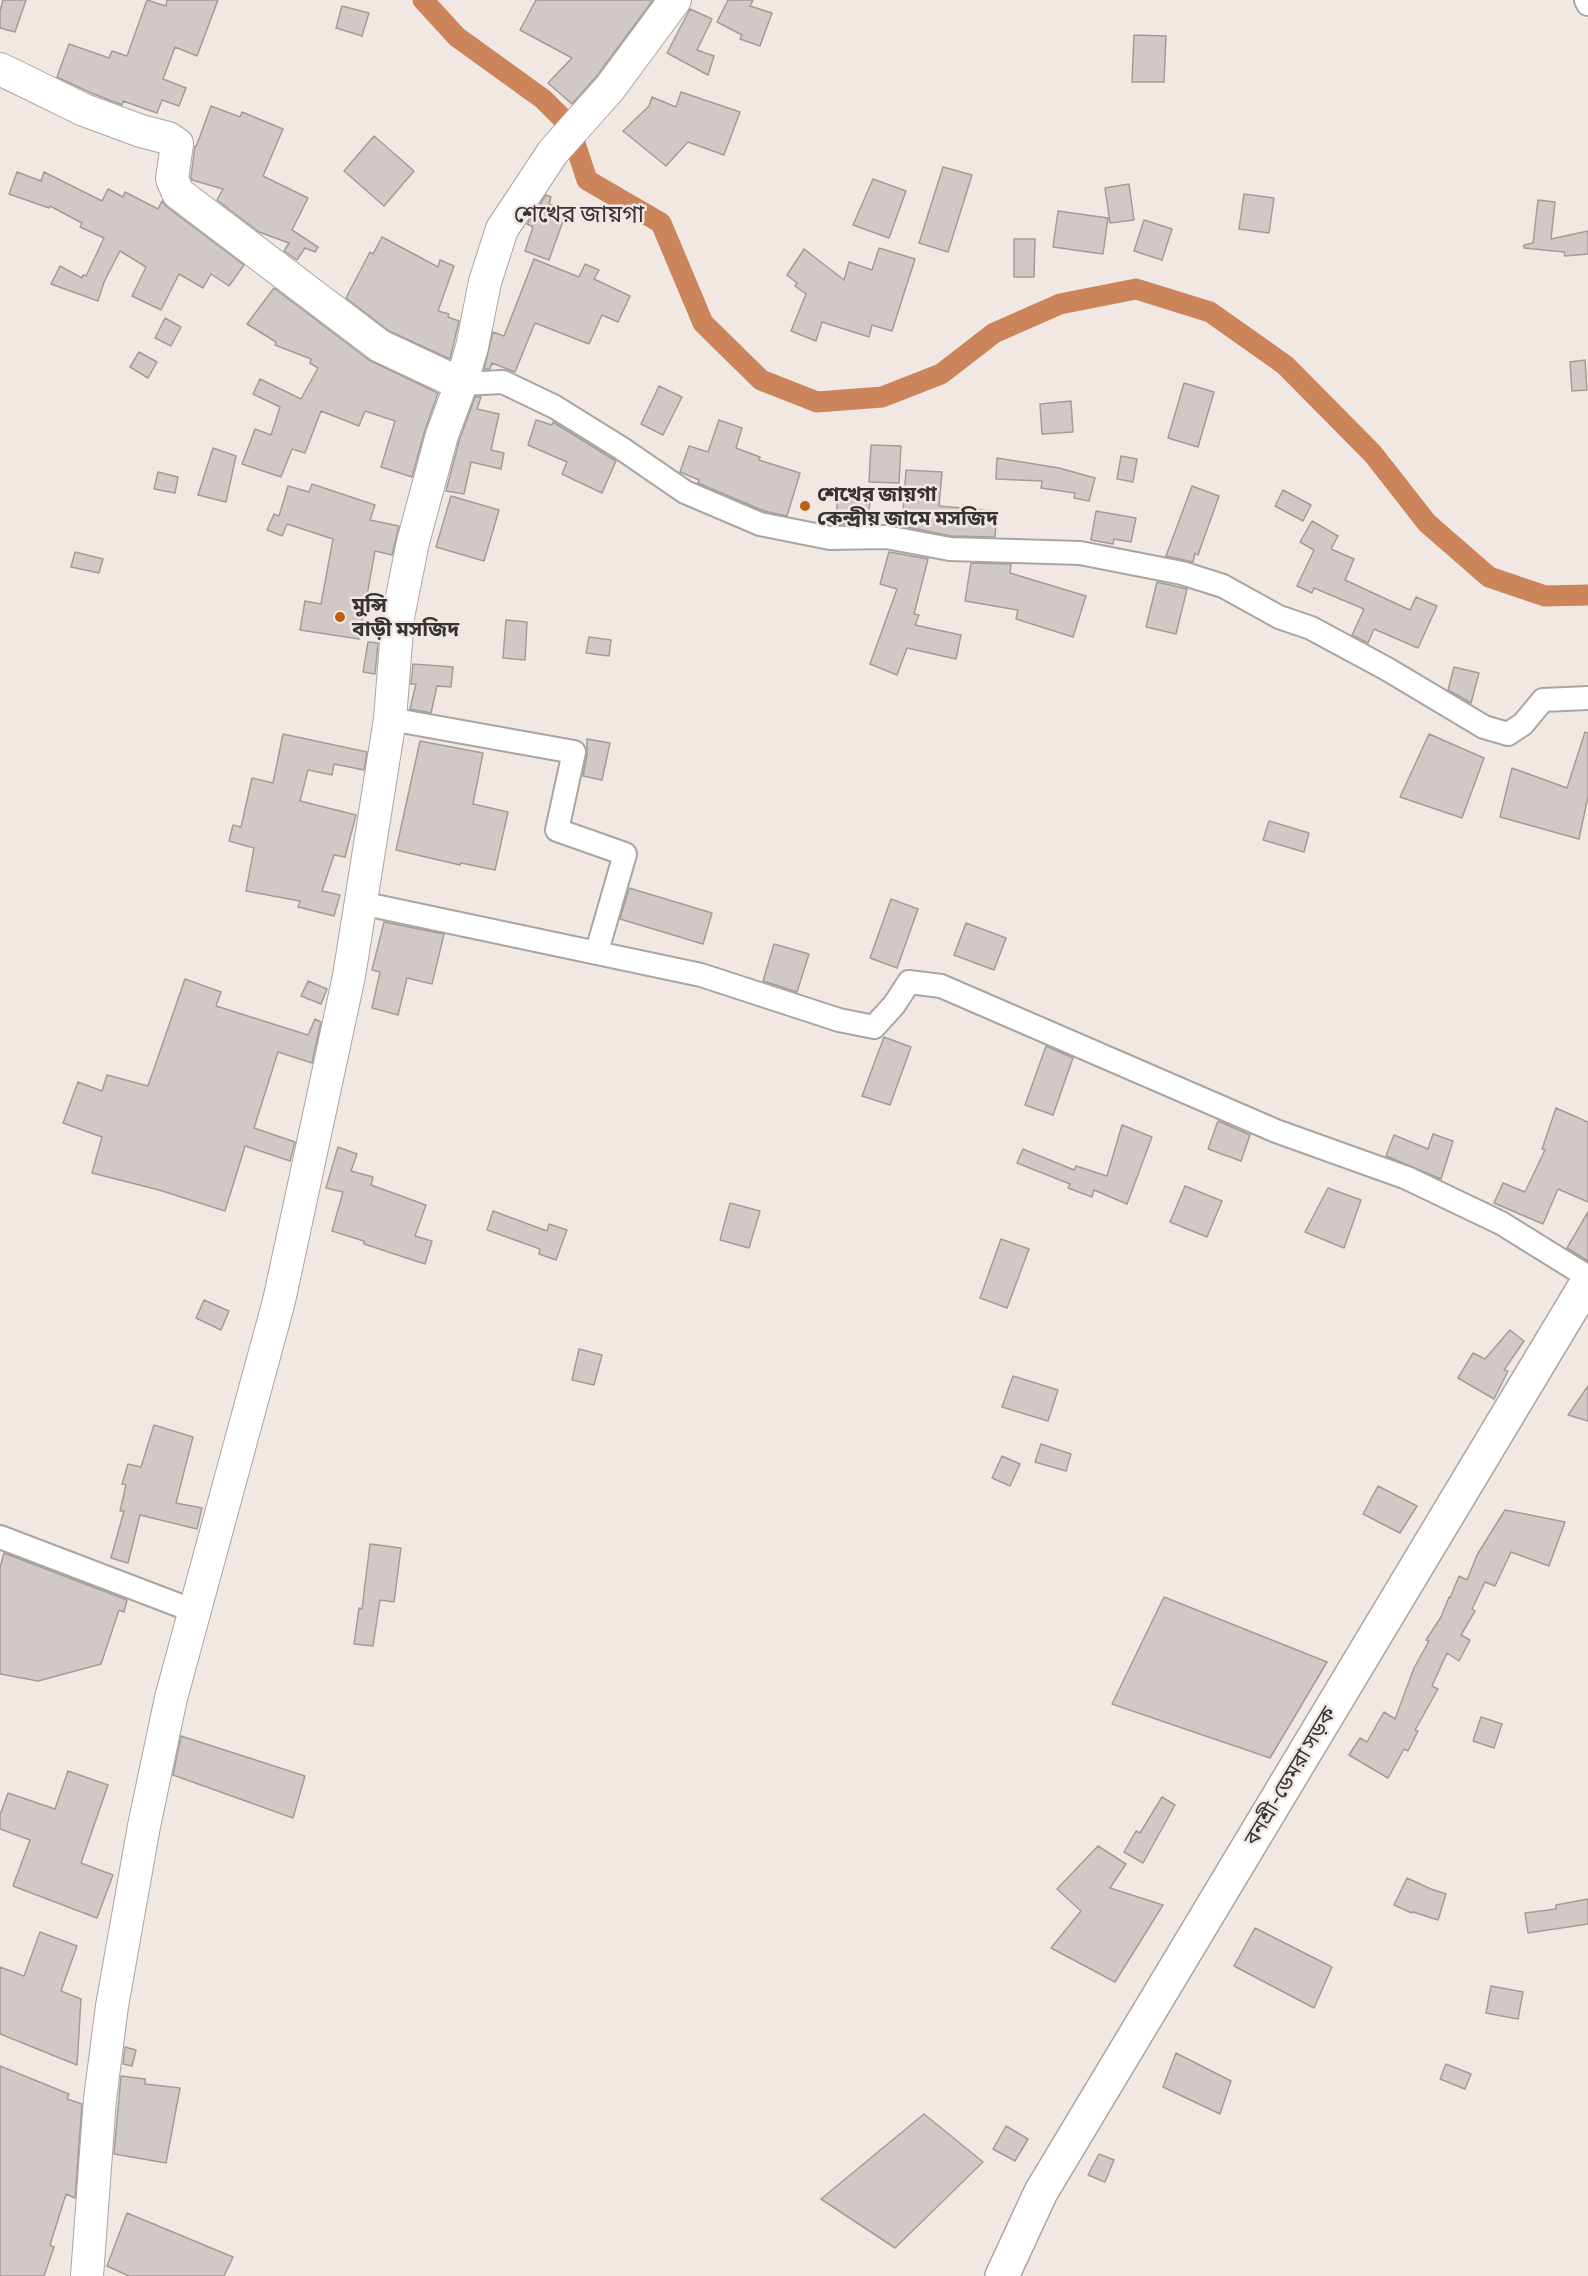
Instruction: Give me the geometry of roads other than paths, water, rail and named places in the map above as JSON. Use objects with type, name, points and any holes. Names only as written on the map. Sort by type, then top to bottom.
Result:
[{"type":"main road","points":[[87,2276],[100,2099],[114,1995],[148,1802],[171,1698],[279,1301],[349,976],[390,719],[398,617],[413,542],[442,435],[472,347],[485,282],[502,229],[553,152],[610,88],[675,0]]},
{"type":"main road","points":[[0,69],[84,110],[141,131],[168,138],[177,144],[172,179],[178,193],[380,346],[461,384]]},
{"type":"main road","name":"বনশ্রী-ডেমরা সড়ক","points":[[1002,2276],[1041,2192],[1588,1279]]},
{"type":"street","points":[[1586,0],[1588,4]]},
{"type":"street","points":[[461,384],[503,382],[555,407],[621,448],[685,492],[760,524],[830,538],[886,537],[950,549],[1080,553],[1182,573],[1223,586],[1279,617],[1311,628],[1387,669],[1484,728],[1508,734],[1523,724],[1543,700],[1588,698]]},
{"type":"street","points":[[390,719],[574,752],[557,830],[625,854],[597,951]]},
{"type":"street","points":[[361,903],[597,951],[701,975],[839,1020],[874,1027],[894,1005],[909,982],[941,986],[1276,1131],[1407,1178],[1501,1223],[1588,1279]]},
{"type":"street","points":[[0,1537],[194,1611]]},
{"type":"waterway","points":[[423,0],[457,37],[543,99],[569,125],[587,180],[661,223],[703,323],[761,380],[817,402],[882,397],[941,374],[994,333],[1060,304],[1136,289],[1210,312],[1285,365],[1373,454],[1427,523],[1489,577],[1545,596],[1588,595]]},
{"type":"place","name":"শেখের জায়গা কেন্দ্রীয় জামে মসজিদ","points":[[805,506]]},
{"type":"place","name":"মুন্সি বাড়ী মসজিদ","points":[[340,617]]},
{"type":"district","name":"শেখের জায়গা","points":[[579,214]]}]
